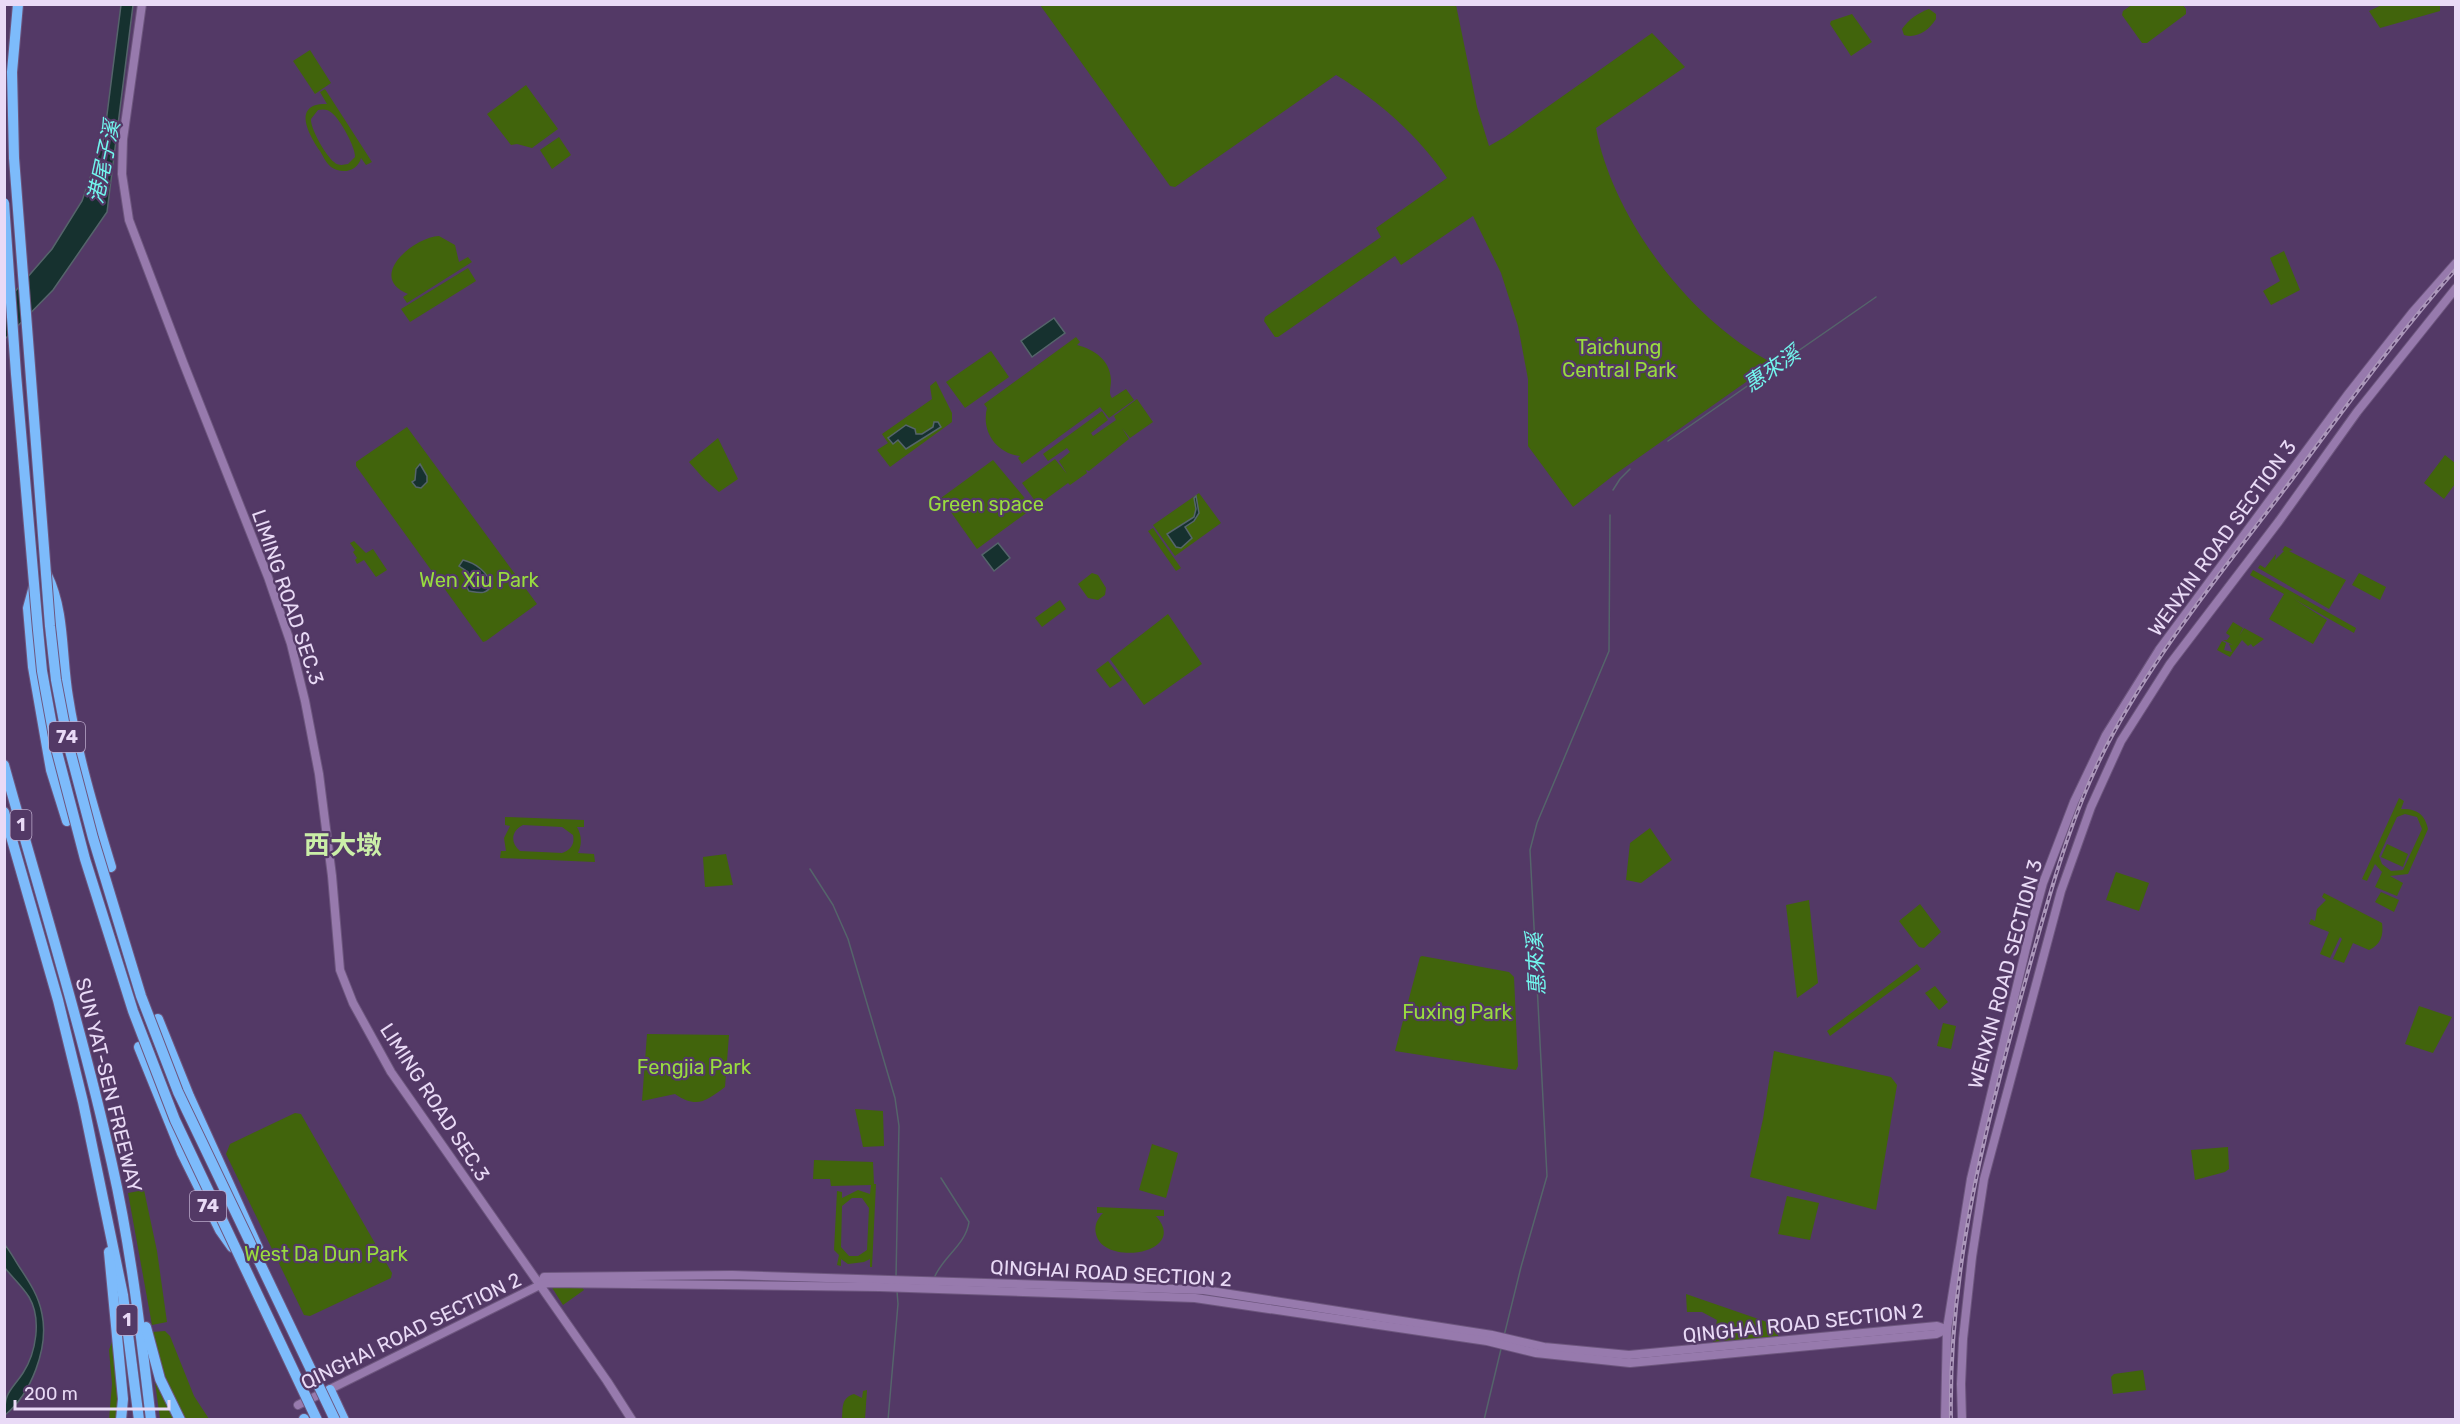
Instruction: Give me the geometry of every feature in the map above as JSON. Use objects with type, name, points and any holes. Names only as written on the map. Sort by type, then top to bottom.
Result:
[{"type":"highway","name":"74","points":[[18,4],[12,72],[14,158],[51,637],[69,743],[93,838],[141,996],[178,1092],[335,1419]]},
{"type":"highway","name":"74","points":[[4,203],[17,386],[42,671],[50,717],[85,859],[130,1003],[156,1075],[239,1257],[317,1419]]},
{"type":"highway","points":[[47,575],[56,593],[67,695],[81,765],[111,867]]},
{"type":"highway","points":[[34,586],[28,608],[33,667],[51,770],[67,821]]},
{"type":"highway","name":"SUN YAT-SEN FREEWAY","points":[[4,765],[70,994],[112,1164],[127,1240],[151,1419]]},
{"type":"highway","name":"SUN YAT-SEN FREEWAY","points":[[4,812],[58,1000],[98,1174],[123,1295],[139,1419]]},
{"type":"highway","name":"74","points":[[158,1019],[204,1131],[241,1208],[271,1285]]},
{"type":"highway","name":"74","points":[[139,1047],[182,1153],[220,1230],[239,1257]]},
{"type":"highway","points":[[107,1222],[123,1399],[121,1419]]},
{"type":"highway","points":[[127,1240],[136,1268],[156,1365],[164,1390],[180,1419]]},
{"type":"highway","points":[[330,1390],[344,1419]]},
{"type":"main road","name":"LIMING ROAD SEC.3","points":[[142,4],[123,139],[122,174],[129,220],[268,577],[291,644],[319,774],[332,876],[340,970],[353,1003],[392,1072],[632,1419]]},
{"type":"main road","name":"WENXIN ROAD SECTION 3","points":[[1945,1419],[1947,1329],[1971,1179],[2043,883],[2074,802],[2106,735],[2159,650],[2349,393],[2412,313],[2456,263]]},
{"type":"main road","name":"WENXIN ROAD SECTION 3","points":[[1962,1419],[1961,1384],[1964,1339],[1972,1257],[1984,1179],[2061,891],[2091,807],[2121,741],[2170,664],[2279,521],[2356,412],[2456,288]]},
{"type":"main road","name":"QINGHAI ROAD SECTION 2","points":[[298,1406],[540,1285],[571,1282],[884,1284],[1204,1290],[1507,1342],[1629,1355],[1937,1326],[1947,1329]]},
{"type":"green space","points":[[2133,4],[2183,5],[2186,14],[2147,43],[2142,43],[2122,15],[2123,11]]},
{"type":"green space","points":[[2384,4],[2440,4],[2440,11],[2380,28],[2369,11]]},
{"type":"green space","name":"Taichung Central Park","points":[[1040,5],[1456,5],[1477,107],[1489,146],[1652,33],[1685,67],[1596,128],[1605,162],[1637,231],[1685,294],[1713,322],[1743,345],[1773,363],[1614,475],[1573,507],[1528,446],[1528,379],[1518,326],[1501,273],[1473,216],[1401,265],[1395,256],[1278,337],[1275,337],[1264,321],[1265,317],[1381,237],[1376,228],[1447,178],[1411,134],[1367,96],[1336,75],[1175,187],[1170,186]]},
{"type":"green space","points":[[1929,9],[1936,14],[1936,19],[1930,27],[1918,35],[1904,35],[1902,29],[1908,22],[1917,14]]},
{"type":"green space","points":[[1852,14],[1872,42],[1851,56],[1830,24],[1831,21]]},
{"type":"green space","points":[[310,50],[331,83],[315,94],[293,61]]},
{"type":"green space","points":[[526,85],[558,129],[532,148],[517,144],[511,145],[487,114]]},
{"type":"green space","points":[[325,89],[372,162],[366,165],[361,158],[357,166],[345,171],[335,169],[328,164],[311,137],[306,121],[309,109],[316,105],[327,104],[320,92]],"holes":[[[318,110],[327,110],[332,113],[347,134],[355,153],[355,157],[348,164],[336,163],[319,142],[311,123],[311,119]]]},
{"type":"green space","points":[[559,137],[571,155],[552,169],[540,150]]},
{"type":"green space","points":[[439,236],[455,245],[459,262],[468,257],[472,262],[407,303],[403,297],[408,294],[396,287],[392,278],[393,268],[407,250],[429,238]]},
{"type":"green space","points":[[2284,251],[2300,290],[2271,305],[2263,291],[2280,281],[2270,258]]},
{"type":"green space","points":[[468,268],[476,281],[410,322],[401,309]]},
{"type":"green space","points":[[1076,337],[1080,342],[1077,345],[1090,350],[1105,361],[1110,373],[1112,398],[1126,389],[1134,400],[1109,418],[1100,407],[1022,464],[1018,458],[1020,456],[997,446],[992,440],[986,425],[987,408],[984,404]]},
{"type":"green space","points":[[991,351],[1009,377],[965,408],[946,382]]},
{"type":"green space","points":[[936,381],[952,413],[952,422],[890,467],[877,450],[888,443],[882,434],[932,399],[930,386]]},
{"type":"green space","points":[[1137,399],[1153,422],[1130,438],[1122,428],[1129,439],[1089,471],[1086,470],[1087,473],[1070,485],[1068,483],[1038,505],[1022,483],[1055,459],[1067,474],[1059,461],[1070,452],[1067,448],[1048,461],[1043,454],[1102,411],[1108,420],[1091,433],[1093,436],[1116,420],[1114,416]]},
{"type":"green space","name":"Wen Xiu Park","points":[[407,427],[537,604],[486,641],[483,642],[356,466],[356,462]]},
{"type":"green space","points":[[718,438],[738,479],[719,492],[689,462]]},
{"type":"green space","points":[[2445,455],[2455,463],[2455,484],[2444,499],[2424,483]]},
{"type":"green space","name":"Green space","points":[[993,460],[1033,508],[977,549],[941,498]]},
{"type":"green space","points":[[1199,493],[1221,523],[1175,556],[1153,525]]},
{"type":"green space","points":[[1153,528],[1181,568],[1176,571],[1148,531]]},
{"type":"green space","points":[[354,541],[366,553],[373,549],[387,570],[376,577],[364,560],[357,564],[355,560],[357,558],[353,552],[355,550],[350,543]]},
{"type":"green space","points":[[2285,546],[2293,550],[2289,551],[2346,580],[2329,609],[2258,568],[2260,565],[2265,568],[2276,554],[2275,560],[2284,551],[2282,550]]},
{"type":"green space","points":[[2253,570],[2356,628],[2354,633],[2294,599],[2327,620],[2313,644],[2269,619],[2284,594],[2250,575]]},
{"type":"green space","points":[[1092,573],[1098,575],[1106,588],[1105,595],[1098,600],[1088,598],[1078,584]]},
{"type":"green space","points":[[2359,573],[2386,587],[2380,600],[2352,585]]},
{"type":"green space","points":[[1060,600],[1066,609],[1042,627],[1035,618]]},
{"type":"green space","points":[[1168,614],[1202,664],[1144,705],[1110,659]]},
{"type":"green space","points":[[2233,622],[2243,628],[2239,636],[2244,628],[2264,639],[2253,647],[2251,644],[2248,646],[2242,640],[2230,657],[2217,650],[2222,641],[2226,643],[2224,650],[2232,652],[2229,644],[2233,645],[2223,640],[2227,640],[2230,636],[2226,633]]},
{"type":"green space","points":[[1108,661],[1122,680],[1110,688],[1096,670]]},
{"type":"green space","points":[[2399,798],[2404,801],[2401,809],[2419,813],[2425,819],[2428,829],[2408,874],[2390,876],[2403,883],[2397,896],[2375,887],[2382,872],[2375,864],[2367,881],[2362,879]],"holes":[[[2405,814],[2417,817],[2422,829],[2403,870],[2391,871],[2382,864],[2379,856],[2397,817]]]},
{"type":"green space","points":[[505,817],[584,820],[584,827],[577,827],[581,840],[578,853],[594,854],[595,862],[500,858],[501,851],[506,851],[504,838],[510,826],[505,825]],"holes":[[[523,825],[562,827],[573,835],[572,846],[562,853],[520,851],[513,841],[516,830]]]},
{"type":"green space","points":[[1650,828],[1672,860],[1641,883],[1626,880],[1630,843]]},
{"type":"green space","points":[[2387,844],[2408,854],[2403,867],[2381,857]]},
{"type":"green space","points":[[726,854],[733,885],[705,887],[703,857]]},
{"type":"green space","points":[[2116,872],[2149,883],[2139,911],[2106,900]]},
{"type":"green space","points":[[2381,892],[2399,900],[2394,912],[2375,902]]},
{"type":"green space","points":[[2324,893],[2382,923],[2382,936],[2378,943],[2369,950],[2353,943],[2344,963],[2333,959],[2342,939],[2340,937],[2330,958],[2320,954],[2329,932],[2309,924],[2311,919],[2315,921],[2317,909],[2326,900],[2322,897]]},
{"type":"green space","points":[[1809,900],[1818,983],[1797,998],[1786,905]]},
{"type":"green space","points":[[1920,904],[1941,932],[1924,948],[1919,947],[1899,921]]},
{"type":"green space","name":"Fuxing Park","points":[[1422,956],[1509,972],[1514,977],[1518,1066],[1516,1070],[1395,1051]]},
{"type":"green space","points":[[1917,964],[1921,969],[1830,1036],[1827,1031]]},
{"type":"green space","points":[[1935,986],[1948,1002],[1939,1010],[1925,993]]},
{"type":"green space","points":[[2419,1006],[2452,1017],[2433,1053],[2405,1044]]},
{"type":"green space","points":[[1943,1023],[1956,1026],[1951,1049],[1937,1046]]},
{"type":"green space","name":"Fengjia Park","points":[[647,1034],[729,1035],[725,1087],[701,1101],[689,1101],[675,1094],[642,1101]]},
{"type":"green space","points":[[1774,1051],[1891,1077],[1897,1085],[1876,1210],[1750,1177],[1763,1119]]},
{"type":"green space","points":[[855,1109],[883,1111],[884,1146],[863,1147]]},
{"type":"green space","name":"West Da Dun Park","points":[[295,1113],[301,1114],[392,1273],[391,1278],[310,1316],[304,1315],[226,1154],[230,1144]]},
{"type":"green space","points":[[1152,1144],[1178,1153],[1166,1198],[1139,1190]]},
{"type":"green space","points":[[2228,1147],[2229,1169],[2195,1180],[2191,1150]]},
{"type":"green space","points":[[814,1160],[873,1162],[874,1184],[876,1184],[872,1267],[870,1267],[870,1259],[848,1264],[841,1259],[841,1266],[837,1265],[839,1255],[834,1250],[837,1191],[842,1192],[842,1198],[858,1190],[870,1194],[871,1185],[831,1186],[830,1179],[813,1179]],"holes":[[[852,1198],[862,1198],[869,1208],[867,1250],[858,1256],[849,1256],[841,1247],[842,1206]]]},
{"type":"green space","points":[[144,1190],[157,1251],[167,1322],[152,1325],[128,1193]]},
{"type":"green space","points":[[1787,1196],[1819,1203],[1810,1240],[1778,1234]]},
{"type":"green space","points":[[1097,1207],[1164,1210],[1164,1216],[1156,1216],[1163,1229],[1162,1239],[1154,1247],[1141,1252],[1127,1253],[1113,1250],[1102,1244],[1096,1234],[1096,1223],[1103,1213],[1097,1213]]},
{"type":"green space","points":[[551,1286],[581,1286],[584,1290],[563,1305]]},
{"type":"green space","points":[[1686,1294],[1767,1322],[1778,1321],[1778,1336],[1713,1342],[1717,1320],[1702,1312],[1687,1312]]},
{"type":"green space","points":[[165,1331],[170,1336],[194,1396],[209,1419],[185,1419],[166,1386],[152,1332]]},
{"type":"green space","points":[[113,1339],[117,1415],[116,1419],[109,1420],[112,1384],[109,1350]]},
{"type":"green space","points":[[2143,1370],[2146,1390],[2113,1394],[2111,1377],[2114,1374]]},
{"type":"green space","points":[[158,1381],[177,1419],[160,1419],[155,1382]]},
{"type":"green space","points":[[867,1390],[865,1419],[842,1419],[847,1398],[854,1394],[862,1398],[863,1391]]},
{"type":"water","name":"港尾子溪","points":[[121,5],[133,5],[107,212],[53,290],[5,339],[5,303],[52,249],[82,201],[104,138]]},
{"type":"water","points":[[1054,318],[1065,333],[1032,357],[1021,341]]},
{"type":"water","points":[[934,422],[938,422],[941,427],[906,449],[898,440],[893,444],[888,438],[906,425],[915,429],[916,434],[922,434],[933,427]]},
{"type":"water","points":[[420,464],[427,476],[427,482],[421,488],[416,487],[412,482],[415,480],[416,469]]},
{"type":"water","points":[[1196,496],[1199,513],[1194,521],[1185,527],[1192,538],[1181,548],[1176,547],[1167,534],[1194,517],[1196,509],[1194,498]]},
{"type":"water","points":[[998,543],[1010,558],[994,571],[982,555]]},
{"type":"water","points":[[463,560],[477,566],[487,576],[492,585],[485,592],[469,591],[465,584],[469,576],[468,572],[459,566]]},
{"type":"water","points":[[5,1245],[27,1279],[41,1308],[43,1341],[30,1383],[23,1395],[5,1415],[7,1396],[28,1365],[36,1336],[36,1325],[29,1297],[5,1268]]},
{"type":"waterway","name":"惠來溪","points":[[1668,441],[1876,297]]},
{"type":"waterway","name":"惠來溪","points":[[1613,490],[1630,469]]},
{"type":"waterway","name":"惠來溪","points":[[1504,1336],[1547,1176],[1530,850],[1537,823],[1609,651],[1610,515]]},
{"type":"waterway","points":[[810,869],[833,905],[848,939],[895,1098],[899,1126],[896,1277]]},
{"type":"waterway","points":[[935,1276],[964,1237],[969,1222],[941,1178]]},
{"type":"waterway","points":[[888,1420],[898,1304],[897,1291]]},
{"type":"waterway","name":"惠來溪","points":[[1484,1420],[1501,1349]]},
{"type":"railway","points":[[1951,1420],[1956,1307],[1973,1195],[1998,1084],[2044,913],[2063,851],[2086,790],[2114,732],[2172,640],[2366,380],[2456,269]]},
{"type":"district","name":"西大墩","points":[[343,845]]}]
